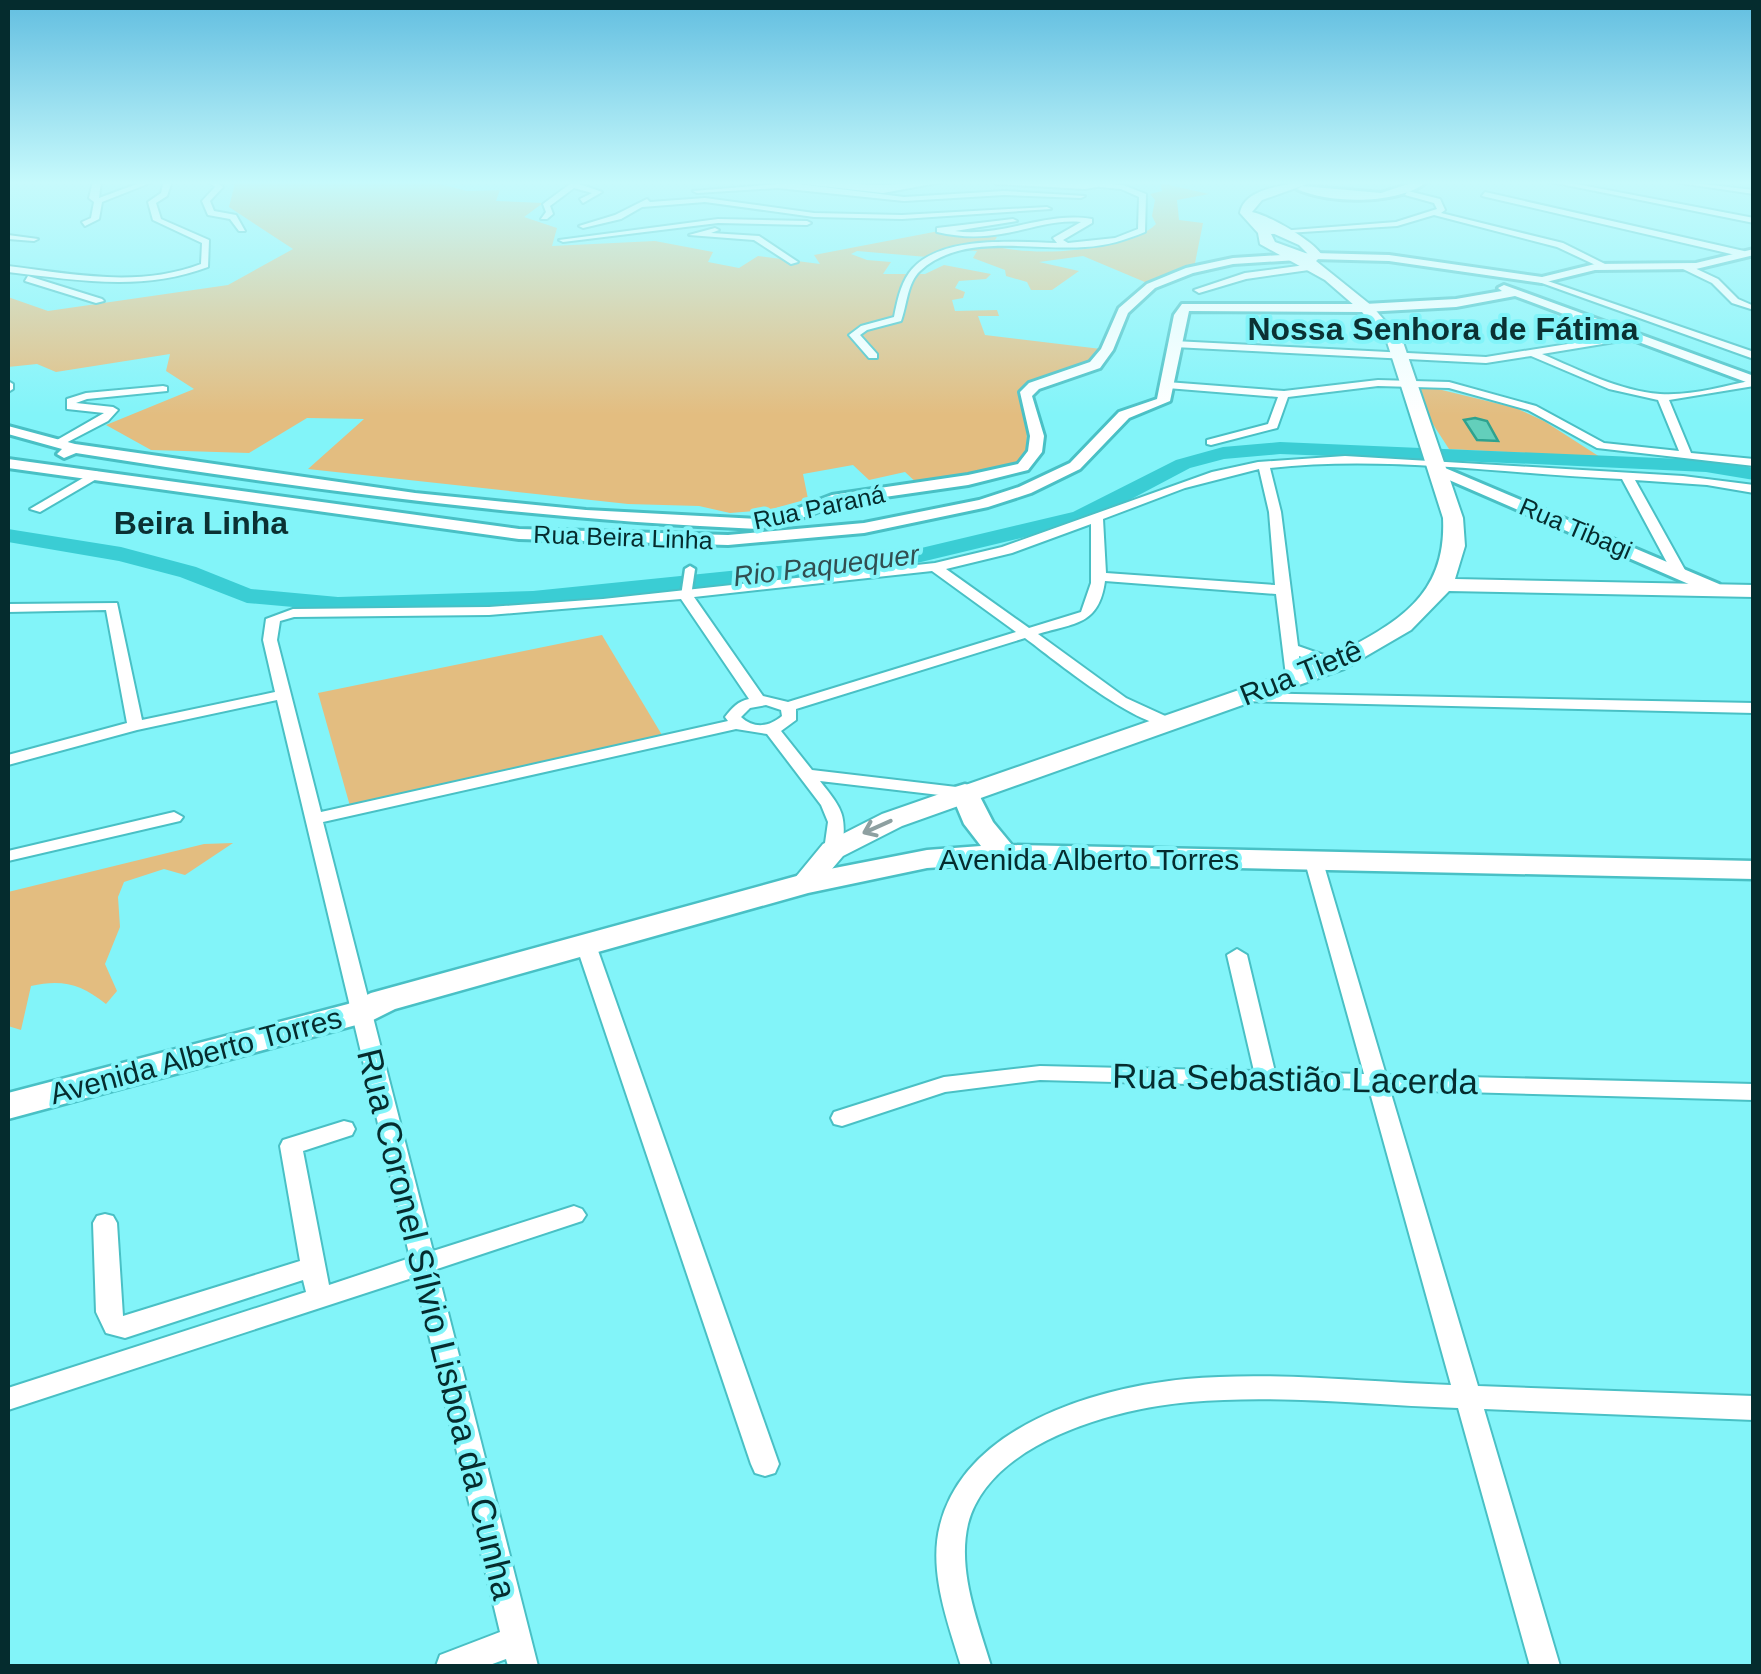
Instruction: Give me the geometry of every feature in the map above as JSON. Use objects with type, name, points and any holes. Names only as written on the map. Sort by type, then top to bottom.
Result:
[{"type":"main road","points":[[1306,260],[1388,331],[1400,356],[1457,536],[1446,585],[1754,591]]},
{"type":"main road","name":"Rua Tietê","points":[[804,884],[833,850],[892,820],[1336,664],[1386,637],[1446,585]]},
{"type":"main road","points":[[965,794],[979,824],[1003,854]]},
{"type":"main road","name":"Avenida Alberto Torres","points":[[8,1106],[804,884],[926,859],[1003,854],[1754,870]]},
{"type":"main road","name":"Avenida Alberto Torres","points":[[8,1092],[366,1005]]},
{"type":"street","points":[[8,270],[127,279],[177,275],[205,265],[205,259]]},
{"type":"street","points":[[789,259],[794,262]]},
{"type":"street","points":[[873,356],[854,335],[864,328],[898,319],[910,280],[936,259]]},
{"type":"street","points":[[1592,259],[1607,266]]},
{"type":"street","points":[[1542,280],[1569,271],[1607,266],[1686,267],[1721,259]]},
{"type":"street","points":[[1306,260],[1394,269],[1517,292],[1754,382]]},
{"type":"street","points":[[1754,356],[1542,280],[1420,260],[1306,260],[1245,276],[1195,298],[1180,315],[1166,370],[1167,385],[1284,394],[1409,382],[1449,386],[1512,401],[1601,446],[1754,463]]},
{"type":"street","name":"Rua Paraná","points":[[74,448],[426,499],[758,524],[790,518],[832,500],[968,480],[1022,467],[1035,452],[1037,436],[1025,394],[1034,386],[1095,365],[1107,350],[1123,311],[1137,298],[1169,277],[1190,270],[1233,261],[1306,260]]},
{"type":"street","points":[[1686,267],[1714,281],[1735,301],[1751,308]]},
{"type":"street","points":[[8,270],[99,301]]},
{"type":"street","points":[[1195,298],[1279,310],[1456,303],[1517,292]]},
{"type":"street","points":[[1174,344],[1474,360],[1636,336]]},
{"type":"street","points":[[1534,354],[1629,391],[1662,397],[1694,395],[1754,382]]},
{"type":"street","name":"Rua Beira Linha","points":[[8,464],[563,538],[728,540],[839,532],[982,504],[1053,479],[1091,453],[1124,414],[1160,404],[1167,385]]},
{"type":"street","points":[[56,444],[104,419],[113,410],[71,406],[70,402],[163,389]]},
{"type":"street","points":[[1210,442],[1273,426],[1284,394]]},
{"type":"street","points":[[1662,397],[1686,454]]},
{"type":"street","points":[[8,430],[74,448]]},
{"type":"street","points":[[42,466],[74,448]]},
{"type":"street","points":[[688,592],[934,567],[981,558],[1217,475],[1264,467],[1435,460],[1754,489]]},
{"type":"street","name":"Rua Tibagi","points":[[1435,460],[1713,588]]},
{"type":"street","points":[[1264,467],[1274,493],[1282,590],[1302,678],[1334,701]]},
{"type":"street","points":[[36,509],[99,474]]},
{"type":"street","points":[[1627,477],[1678,570]]},
{"type":"street","points":[[738,724],[736,710],[758,700],[775,701],[788,708],[1086,616],[1093,608],[1098,576],[1097,519]]},
{"type":"street","points":[[934,567],[1121,701],[1168,722]]},
{"type":"street","points":[[690,569],[688,592],[758,700]]},
{"type":"street","points":[[1098,576],[1282,590]]},
{"type":"street","name":"Rua Coronel Sílvio Lisboa da Cunha","points":[[520,1653],[421,1265],[366,1005],[269,630],[273,619],[285,614],[489,611],[688,592]]},
{"type":"street","points":[[8,608],[112,606],[134,726]]},
{"type":"street","points":[[1294,649],[1336,664]]},
{"type":"street","points":[[8,760],[134,726],[285,694]]},
{"type":"street","points":[[1244,698],[1754,708]]},
{"type":"street","points":[[1121,701],[1134,736]]},
{"type":"street","points":[[316,818],[738,724],[772,729],[790,717],[788,708]]},
{"type":"street","points":[[772,729],[809,775],[837,822],[833,850]]},
{"type":"street","points":[[809,775],[965,794]]},
{"type":"street","points":[[8,856],[174,816]]},
{"type":"street","points":[[1314,862],[1546,1666]]},
{"type":"street","points":[[586,944],[766,1464]]},
{"type":"street","points":[[1237,955],[1266,1080]]},
{"type":"street","name":"Rua Sebastião Lacerda","points":[[842,1118],[944,1084],[1040,1073],[1754,1092]]},
{"type":"street","points":[[319,1298],[291,1146],[344,1129]]},
{"type":"street","points":[[8,1399],[574,1215]]},
{"type":"street","points":[[104,1223],[108,1312],[115,1326],[312,1267]]},
{"type":"street","points":[[976,1666],[954,1586],[954,1525],[971,1482],[1008,1450],[1049,1424],[1178,1392],[1260,1389],[1754,1408]]},
{"type":"street","points":[[451,1666],[520,1653]]},
{"type":"shaded area","points":[[275,259],[709,259],[708,262],[739,268],[753,259],[820,264],[817,259],[865,259],[891,262],[883,274],[925,274],[944,265],[991,274],[986,279],[959,281],[955,288],[965,292],[963,298],[952,300],[955,311],[997,310],[999,316],[978,316],[985,335],[1101,349],[1076,371],[1028,396],[1026,461],[1010,469],[919,485],[905,472],[869,480],[853,465],[803,474],[808,499],[768,510],[730,513],[699,506],[628,504],[308,469],[364,419],[307,418],[249,453],[151,450],[106,425],[194,389],[166,371],[170,354],[56,372],[37,364],[8,367],[8,297],[48,311],[228,285]]},
{"type":"shaded area","points":[[976,259],[1060,259],[1039,262],[1079,271],[1052,290],[1031,290],[1027,282],[1006,276],[1005,270]]},
{"type":"shaded area","points":[[1090,259],[1196,259],[1194,268],[1152,285]]},
{"type":"shaded area","points":[[1409,382],[1516,408],[1600,457],[1449,449]]},
{"type":"shaded area","points":[[602,635],[662,735],[350,806],[318,693]]},
{"type":"shaded area","points":[[233,843],[185,875],[164,869],[124,882],[118,897],[120,927],[105,964],[117,991],[106,1004],[71,985],[31,986],[21,1030],[8,1026],[8,892],[204,844]]},
{"type":"building","points":[[1464,420],[1487,421],[1498,441],[1477,440]]},
{"type":"waterway","name":"Rio Paquequer","points":[[8,536],[121,554],[188,572],[247,596],[338,604],[435,604],[533,598],[896,561],[1080,517],[1183,464],[1223,453],[1280,448],[1535,458],[1706,466],[1754,474]]},
{"type":"district","name":"Nossa Senhora de Fátima","points":[[1443,329]]},
{"type":"district","name":"Beira Linha","points":[[201,523]]}]
